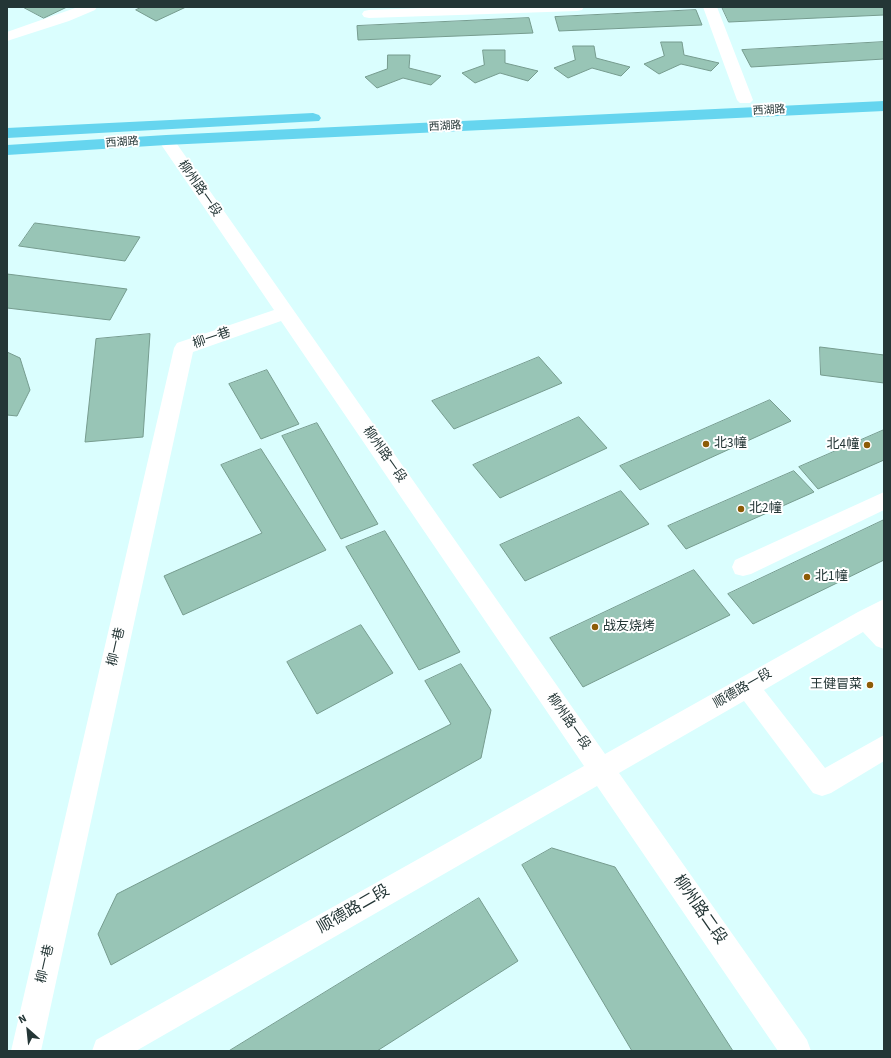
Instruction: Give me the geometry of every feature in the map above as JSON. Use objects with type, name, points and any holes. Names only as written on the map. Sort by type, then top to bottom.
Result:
[{"type":"main road","name":"西湖路","points":[[7,133],[154,124],[884,95]]},
{"type":"main road","name":"西湖路","points":[[7,150],[166,140],[884,106]]},
{"type":"street","points":[[7,37],[64,18],[90,7]]},
{"type":"street","points":[[369,14],[577,7]]},
{"type":"street","points":[[710,7],[745,100]]},
{"type":"street","name":"柳州路一段","points":[[166,140],[602,770]]},
{"type":"street","name":"柳一巷","points":[[26,1051],[184,348],[285,313]]},
{"type":"street","points":[[743,567],[884,500]]},
{"type":"street","points":[[875,614],[884,639]]},
{"type":"street","name":"顺德路一段","points":[[602,770],[875,614]]},
{"type":"street","points":[[747,687],[822,784],[884,747]]},
{"type":"street","name":"顺德路二段","points":[[107,1051],[602,770]]},
{"type":"street","name":"柳州路二段","points":[[602,770],[796,1051]]},
{"type":"building","points":[[23,7],[67,7],[44,18]]},
{"type":"building","points":[[142,7],[186,7],[156,21],[136,10]]},
{"type":"building","points":[[722,7],[884,7],[884,15],[729,22]]},
{"type":"building","points":[[696,10],[702,25],[559,31],[555,17]]},
{"type":"building","points":[[529,18],[533,33],[358,40],[357,26]]},
{"type":"building","points":[[661,42],[682,42],[684,55],[719,63],[711,71],[681,64],[659,74],[644,64],[664,56]]},
{"type":"building","points":[[884,42],[884,59],[751,67],[742,50]]},
{"type":"building","points":[[573,46],[594,46],[596,58],[630,67],[621,76],[592,68],[568,78],[554,68],[575,60]]},
{"type":"building","points":[[483,50],[505,50],[505,63],[538,71],[528,81],[500,73],[475,83],[462,73],[484,65]]},
{"type":"building","points":[[388,55],[410,55],[409,68],[441,76],[431,85],[403,78],[377,88],[365,77],[387,69]]},
{"type":"building","points":[[35,223],[140,237],[125,261],[19,246]]},
{"type":"building","points":[[7,274],[127,289],[110,320],[7,308]]},
{"type":"building","points":[[150,334],[143,437],[85,442],[96,339]]},
{"type":"building","points":[[820,347],[884,355],[884,383],[821,375]]},
{"type":"building","points":[[7,352],[20,358],[30,390],[17,416],[7,415]]},
{"type":"building","points":[[539,357],[562,383],[454,429],[432,401]]},
{"type":"building","points":[[267,370],[299,424],[261,439],[229,384]]},
{"type":"building","name":"北3幢","points":[[770,400],[791,421],[640,490],[620,466]]},
{"type":"building","points":[[579,417],[607,448],[500,498],[473,465]]},
{"type":"building","points":[[317,423],[378,524],[341,539],[282,436]]},
{"type":"building","name":"北4幢","points":[[884,430],[884,460],[818,489],[799,467]]},
{"type":"building","points":[[261,449],[326,550],[183,615],[164,576],[262,533],[221,465]]},
{"type":"building","name":"北2幢","points":[[794,471],[814,492],[686,549],[668,526]]},
{"type":"building","points":[[621,491],[649,524],[525,581],[500,545]]},
{"type":"building","name":"北1幢","points":[[884,520],[884,560],[753,624],[728,594]]},
{"type":"building","points":[[385,531],[460,652],[419,670],[346,547]]},
{"type":"building","points":[[694,570],[730,615],[583,687],[550,638]]},
{"type":"building","points":[[361,625],[393,673],[317,714],[287,662]]},
{"type":"building","points":[[461,664],[491,710],[481,758],[111,965],[98,934],[117,894],[451,724],[425,681]]},
{"type":"building","points":[[552,848],[615,867],[733,1051],[632,1051],[522,865]]},
{"type":"building","points":[[479,898],[518,961],[377,1051],[229,1051]]},
{"type":"place","name":"北3幢","points":[[706,444]]},
{"type":"place","name":"北4幢","points":[[867,445]]},
{"type":"place","name":"北2幢","points":[[741,509]]},
{"type":"place","name":"北1幢","points":[[807,577]]},
{"type":"place","name":"战友烧烤","points":[[595,627]]},
{"type":"place","name":"王健冒菜","points":[[870,685]]}]
